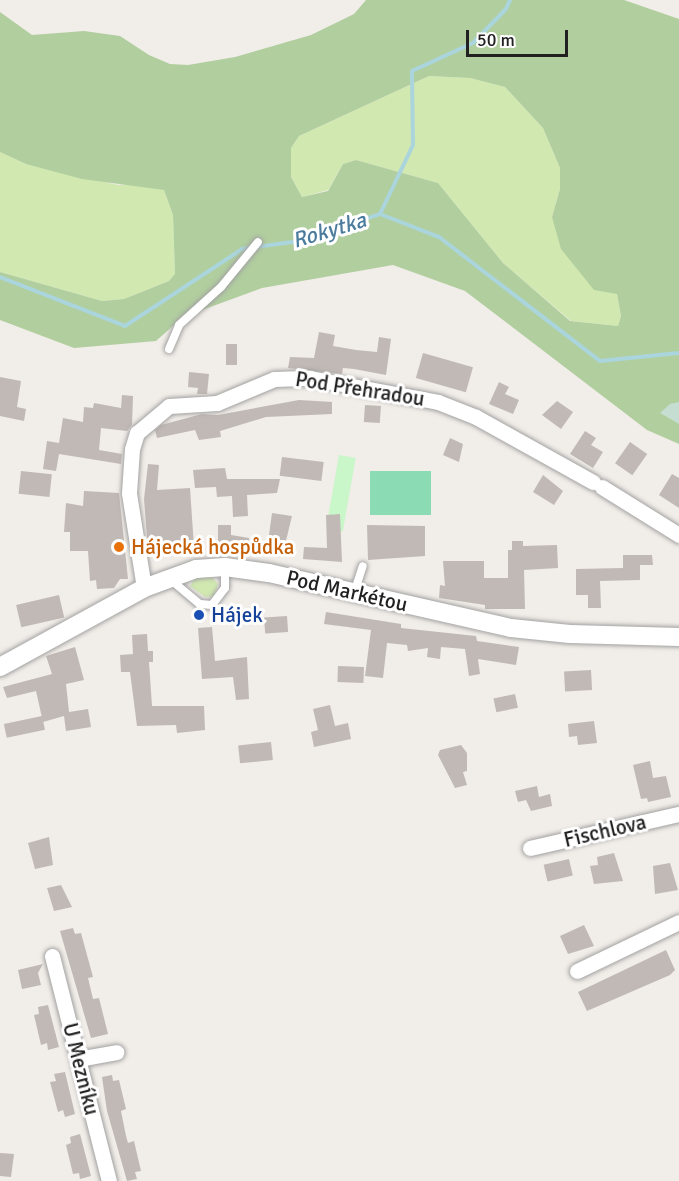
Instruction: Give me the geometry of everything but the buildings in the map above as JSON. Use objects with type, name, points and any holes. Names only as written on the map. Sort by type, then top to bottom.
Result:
[{"type":"street","name":"Pod Přehradou","points":[[144,588],[129,493],[132,449],[137,433],[169,406],[217,403],[274,379],[310,378],[438,402],[476,417],[597,485],[679,535]]},
{"type":"street","name":"Pod Markétou","points":[[0,667],[144,588],[195,569],[225,567],[260,571],[354,594],[540,632],[679,637]]},
{"type":"street","name":"Fischlova","points":[[530,848],[679,814]]},
{"type":"street","points":[[577,971],[679,922]]},
{"type":"street","name":"U Mezníku","points":[[52,956],[109,1181]]},
{"type":"street","points":[[78,1059],[116,1052]]},
{"type":"lane","points":[[169,349],[179,325],[221,287],[258,242]]},
{"type":"lane","points":[[354,594],[363,566]]},
{"type":"lane","points":[[170,579],[200,604],[212,605],[225,588],[225,567]]},
{"type":"green space","points":[[366,0],[624,0],[679,19],[679,444],[647,430],[465,291],[393,265],[262,288],[183,317],[156,341],[74,348],[0,320],[0,272],[102,301],[124,299],[169,281],[175,274],[173,215],[164,190],[82,179],[26,164],[0,152],[0,12],[32,35],[84,31],[120,36],[149,55],[170,64],[188,65],[235,57],[311,35],[354,14]],"holes":[[[429,76],[470,78],[505,87],[543,128],[560,168],[560,189],[552,217],[561,249],[594,290],[617,294],[621,316],[618,326],[570,321],[503,263],[438,183],[356,160],[343,164],[328,191],[302,197],[291,177],[291,148],[299,136]]]},
{"type":"green space","points":[[429,76],[470,78],[505,87],[543,128],[560,168],[560,189],[552,217],[617,294],[621,316],[618,326],[571,321],[503,263],[438,183],[356,160],[343,164],[328,190],[302,197],[291,177],[291,148],[299,136]]},
{"type":"green space","points":[[0,152],[26,164],[118,185],[138,184],[164,190],[173,215],[175,275],[169,281],[124,299],[102,301],[0,272]]},
{"type":"green space","points":[[679,402],[679,424],[660,413],[670,404]]},
{"type":"green space","points":[[339,455],[356,458],[343,532],[326,529]]},
{"type":"green space","points":[[370,471],[431,471],[431,515],[370,515]]},
{"type":"green space","points":[[210,575],[218,584],[214,596],[205,597],[190,586],[196,577]]},
{"type":"waterway","points":[[380,214],[413,145],[412,71],[473,43],[506,9],[510,0]]},
{"type":"waterway","name":"Rokytka","points":[[0,277],[125,326],[242,249],[299,241],[380,214],[439,237],[600,361],[679,353]]},
{"type":"place","name":"Hájecká hospůdka","points":[[119,547]]},
{"type":"place","name":"Hájek","points":[[199,615]]}]
